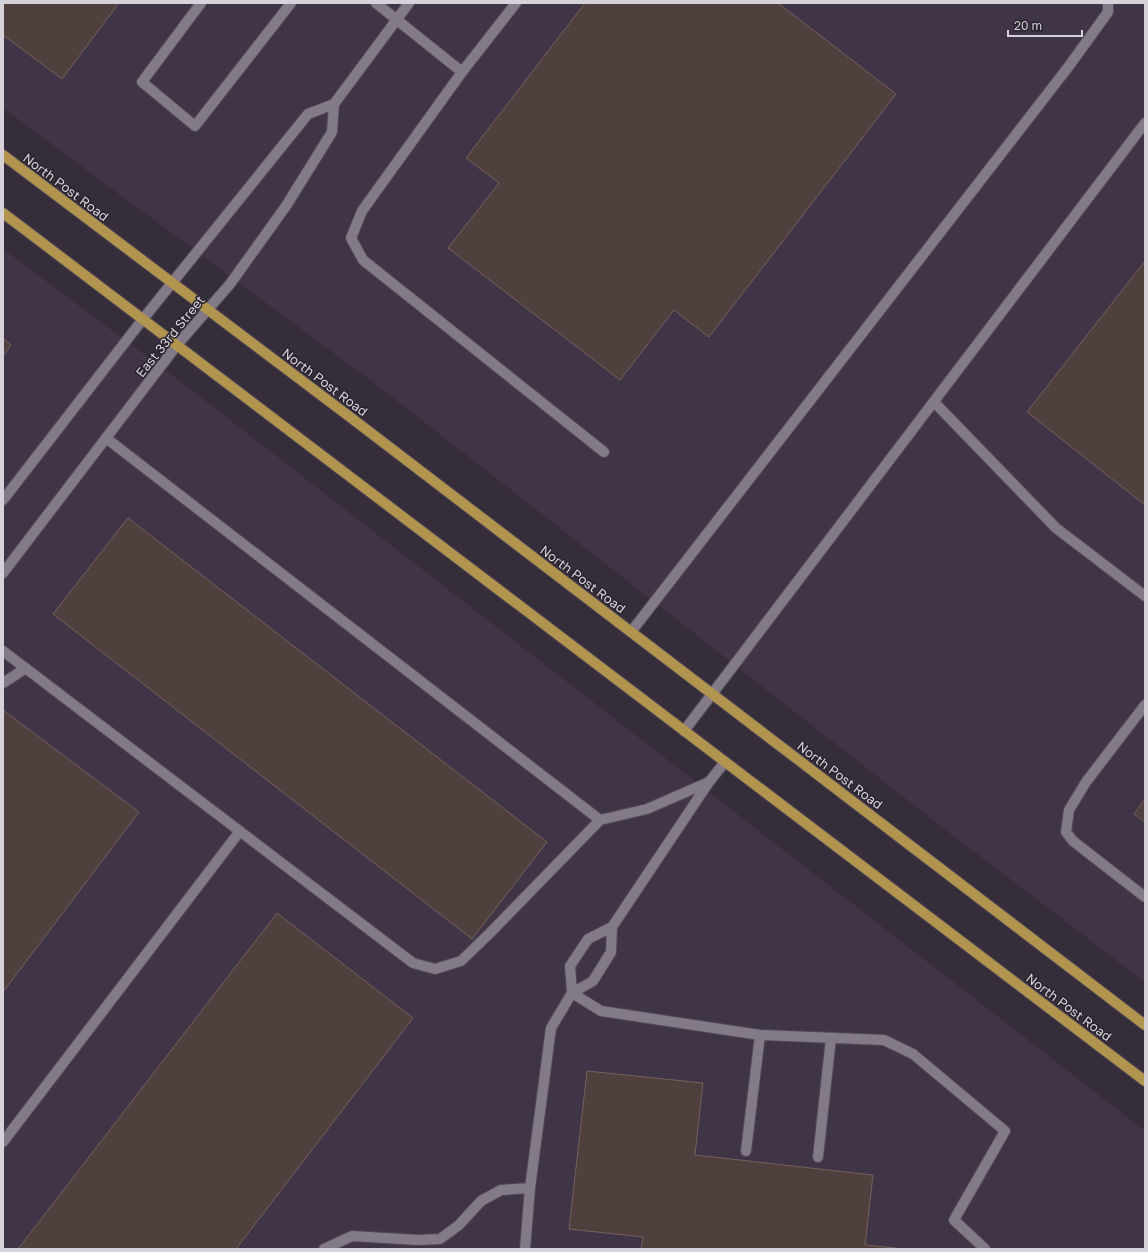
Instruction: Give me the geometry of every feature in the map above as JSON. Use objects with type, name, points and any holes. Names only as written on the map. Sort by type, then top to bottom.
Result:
[{"type":"main road","name":"North Post Road","points":[[3,155],[713,694],[1145,1025]]},
{"type":"main road","name":"North Post Road","points":[[3,213],[1145,1081]]},
{"type":"street","points":[[201,3],[142,82],[195,126],[291,3]]},
{"type":"street","points":[[376,3],[462,72]]},
{"type":"street","points":[[3,500],[143,319],[308,114],[334,104],[409,3]]},
{"type":"street","points":[[516,3],[462,72],[362,211],[351,238],[364,260],[604,452]]},
{"type":"street","points":[[631,632],[1069,66],[1108,12],[1108,3]]},
{"type":"street","name":"East 33rd Street","points":[[3,573],[177,345],[230,284],[286,206],[332,132],[334,104]]},
{"type":"street","points":[[684,731],[1145,123]]},
{"type":"street","points":[[934,402],[1056,528],[1145,596]]},
{"type":"street","points":[[106,438],[600,820]]},
{"type":"street","points":[[3,651],[413,963],[435,969],[461,961],[600,820],[647,809],[709,782]]},
{"type":"street","points":[[3,683],[26,668]]},
{"type":"street","points":[[1145,704],[1086,782],[1069,810],[1066,823],[1066,832],[1073,841],[1145,897]]},
{"type":"street","points":[[572,993],[570,966],[588,939],[612,927],[724,762]]},
{"type":"street","points":[[3,1142],[240,831]]},
{"type":"street","points":[[525,1249],[530,1188],[551,1028],[572,993],[593,981],[611,952],[612,927]]},
{"type":"street","points":[[572,993],[601,1011],[760,1035],[884,1040],[913,1054],[1005,1130],[954,1220],[985,1249]]},
{"type":"street","points":[[746,1151],[760,1035]]},
{"type":"street","points":[[818,1157],[831,1038]]},
{"type":"street","points":[[324,1249],[352,1236],[418,1240],[440,1239],[459,1225],[481,1201],[502,1190],[530,1188]]},
{"type":"shaded area","points":[[3,3],[1145,3],[1145,982],[942,827],[377,385],[3,108]]},
{"type":"shaded area","points":[[3,249],[185,385],[1145,1131],[1145,1249],[3,1249]]},
{"type":"building","points":[[3,3],[119,3],[62,79],[3,35]]},
{"type":"building","points":[[585,3],[778,3],[896,94],[709,337],[674,310],[620,380],[448,248],[499,183],[466,158]]},
{"type":"building","points":[[1145,261],[1145,505],[1027,412]]},
{"type":"building","points":[[3,338],[11,345],[3,356]]},
{"type":"building","points":[[128,518],[547,842],[472,939],[53,614]]},
{"type":"building","points":[[3,710],[139,812],[3,992]]},
{"type":"building","points":[[1145,799],[1145,822],[1134,814]]},
{"type":"building","points":[[277,913],[413,1018],[236,1249],[18,1249]]},
{"type":"building","points":[[587,1071],[703,1083],[695,1155],[873,1175],[865,1245],[905,1249],[641,1249],[643,1237],[569,1229]]}]
